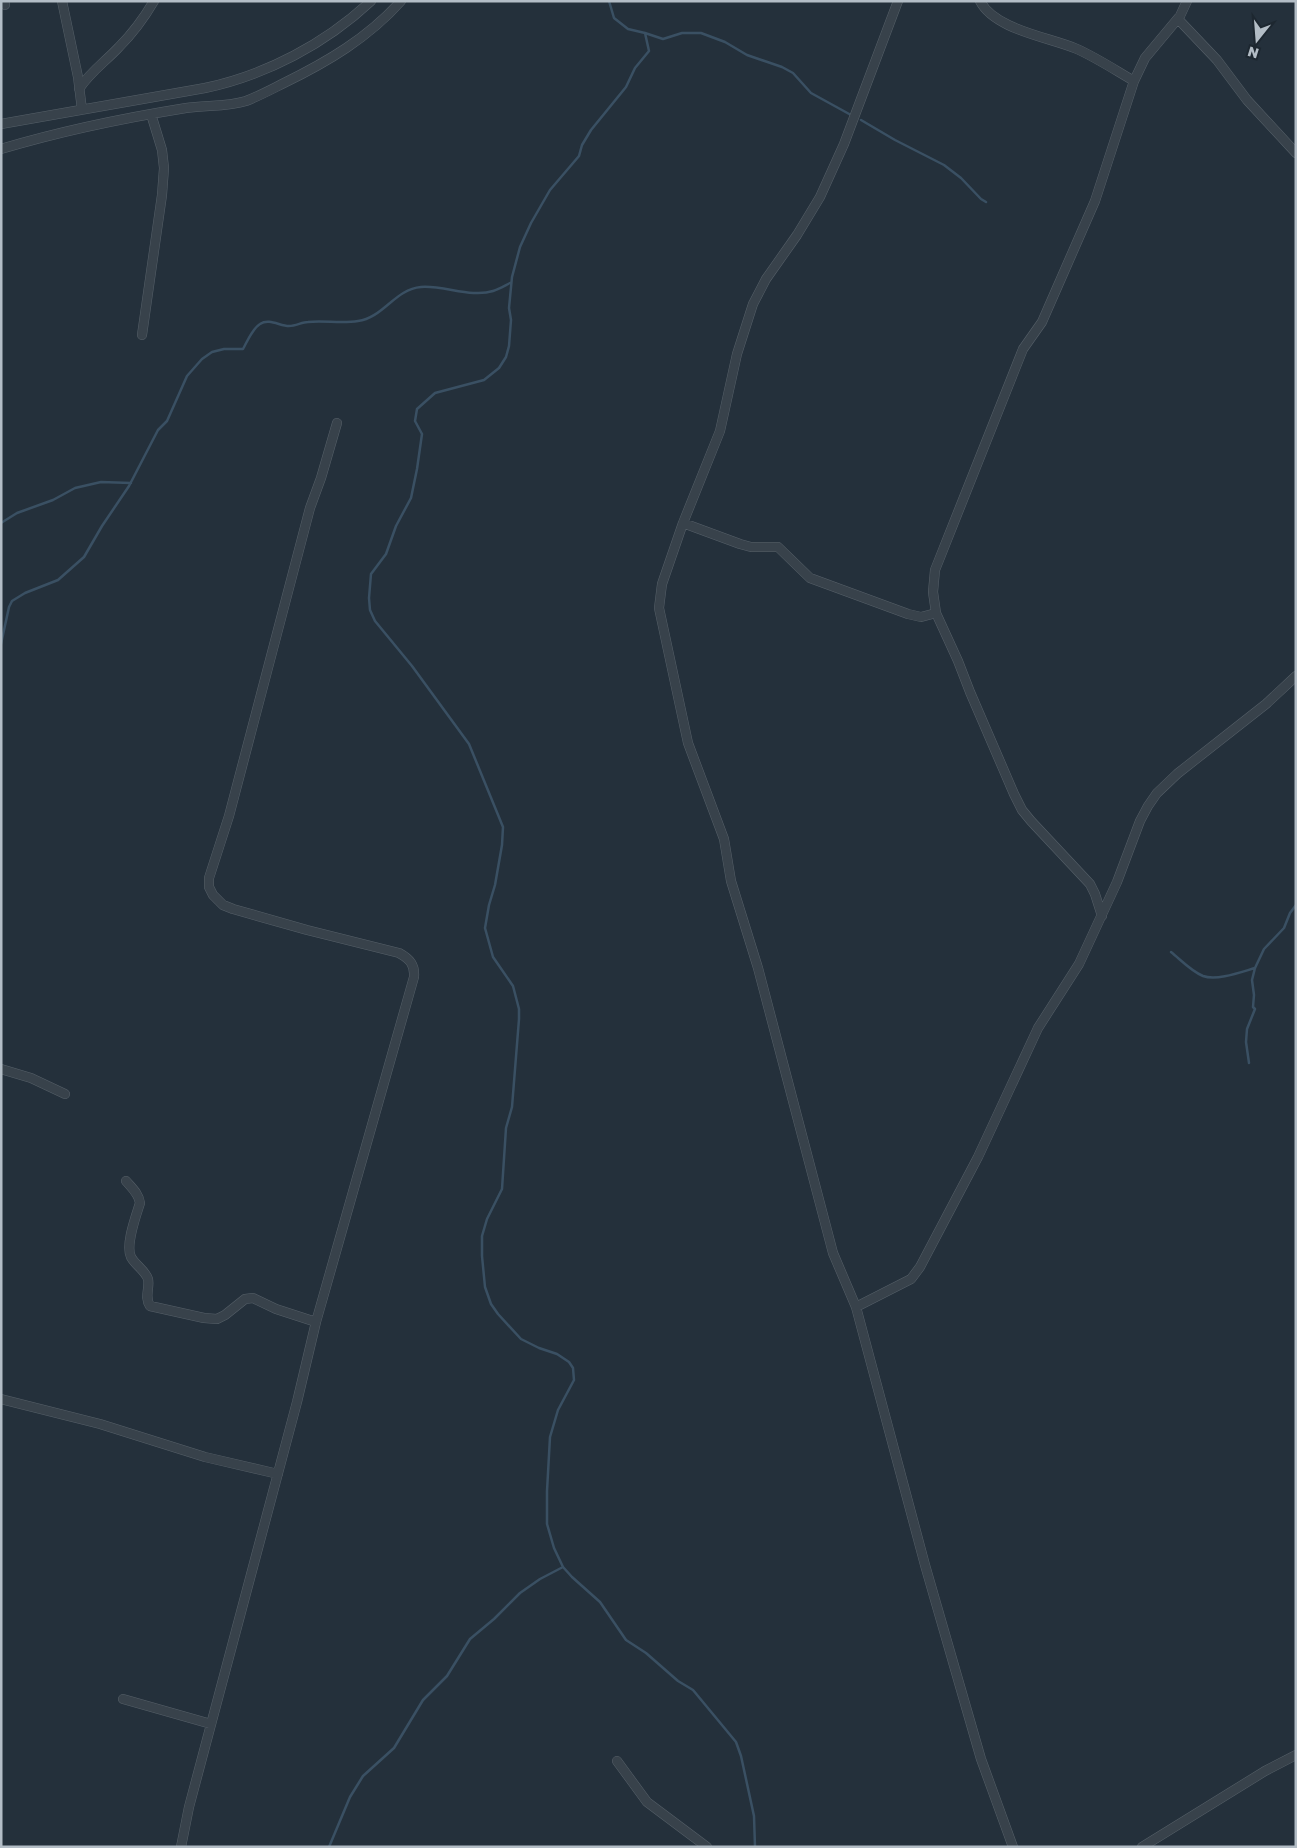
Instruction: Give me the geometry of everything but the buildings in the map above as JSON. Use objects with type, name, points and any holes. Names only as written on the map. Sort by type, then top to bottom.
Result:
[{"type":"street","points":[[62,1],[82,110]]},
{"type":"street","points":[[79,89],[88,76],[132,34],[154,1]]},
{"type":"street","points":[[1,124],[205,88],[253,74],[306,48],[344,23],[371,1]]},
{"type":"street","points":[[1,149],[75,130],[151,114],[245,101],[323,63],[346,49],[372,30],[401,1]]},
{"type":"street","points":[[898,1],[862,96],[823,190],[797,235],[766,279],[753,304],[737,354],[720,431],[683,523],[662,584],[659,600],[688,743],[724,839],[731,880],[758,968],[834,1253],[856,1307],[925,1565],[981,1759],[1013,1847]]},
{"type":"street","points":[[980,1],[986,10],[1001,21],[1073,48],[1134,81]]},
{"type":"street","points":[[1102,916],[1090,884],[1022,810],[936,613],[933,592],[937,562],[1023,349],[1042,322],[1095,201],[1134,81],[1151,49],[1178,19],[1187,1]]},
{"type":"street","points":[[1178,19],[1223,66],[1247,100],[1296,154]]},
{"type":"street","points":[[142,335],[162,195],[164,168],[162,150],[151,114]]},
{"type":"street","points":[[181,1847],[188,1807],[278,1474],[316,1322],[414,977],[414,969],[408,958],[399,953],[307,930],[223,905],[213,895],[209,887],[308,518],[336,423]]},
{"type":"street","points":[[683,523],[740,544],[778,547],[810,578],[908,614],[921,617],[936,613]]},
{"type":"street","points":[[856,1307],[911,1279],[920,1267],[978,1158],[1038,1028],[1079,964],[1102,916],[1140,821],[1157,793],[1177,774],[1266,704],[1296,676]]},
{"type":"street","points":[[1,1069],[31,1078],[65,1094]]},
{"type":"street","points":[[126,1181],[135,1190],[140,1203],[129,1242],[129,1251],[131,1258],[148,1279],[147,1301],[150,1306],[217,1319],[245,1299],[253,1298],[276,1309],[316,1322]]},
{"type":"street","points":[[1,1399],[100,1424],[205,1457],[278,1474]]},
{"type":"street","points":[[123,1699],[211,1724]]},
{"type":"street","points":[[1142,1847],[1265,1771],[1296,1755]]},
{"type":"street","points":[[616,1761],[647,1802],[707,1847]]},
{"type":"waterway","points":[[609,1],[614,18],[628,29],[645,33],[649,51],[635,68],[626,87],[591,130],[582,145],[579,156],[550,190],[531,223],[520,247],[512,277],[509,308],[511,320],[509,346],[506,357],[499,368],[484,380],[435,393],[417,409],[415,421],[422,434],[411,498],[396,526],[386,554],[371,574],[369,598],[370,610],[375,621],[412,666],[469,744],[503,827],[495,885],[485,928],[493,957],[513,986],[519,1009],[519,1019],[512,1107],[506,1128],[502,1189],[487,1219],[482,1236],[482,1256],[485,1287],[491,1304],[498,1314],[521,1339],[557,1354],[569,1362],[573,1368],[574,1380],[558,1410],[550,1437],[547,1524],[554,1548],[563,1567],[600,1602],[626,1640],[646,1653],[678,1681],[693,1690],[736,1742],[741,1756],[754,1816],[755,1847]]},
{"type":"waterway","points":[[645,33],[663,39],[682,33],[701,33],[725,42],[747,55],[782,67],[793,73],[811,93],[851,115]]},
{"type":"waterway","points":[[861,120],[944,165],[986,202]]},
{"type":"waterway","points":[[1,644],[12,601],[25,593],[58,580],[84,557],[129,486],[158,430],[167,421],[187,376],[202,359],[212,352],[224,349],[243,349],[255,329],[263,322],[289,326],[306,322],[358,321],[375,315],[396,298],[412,289],[430,287],[485,293],[510,283]]},
{"type":"waterway","points":[[1,523],[17,513],[53,500],[75,488],[101,482],[131,483]]},
{"type":"waterway","points":[[1249,1063],[1246,1042],[1247,1029],[1255,1009],[1253,1007],[1252,980],[1255,968],[1264,949],[1284,928],[1290,913],[1296,905]]},
{"type":"waterway","points":[[1171,952],[1203,976],[1229,975],[1255,968]]},
{"type":"waterway","points":[[329,1847],[350,1797],[363,1776],[394,1748],[423,1700],[447,1676],[470,1639],[494,1619],[520,1593],[540,1579],[563,1567]]}]
